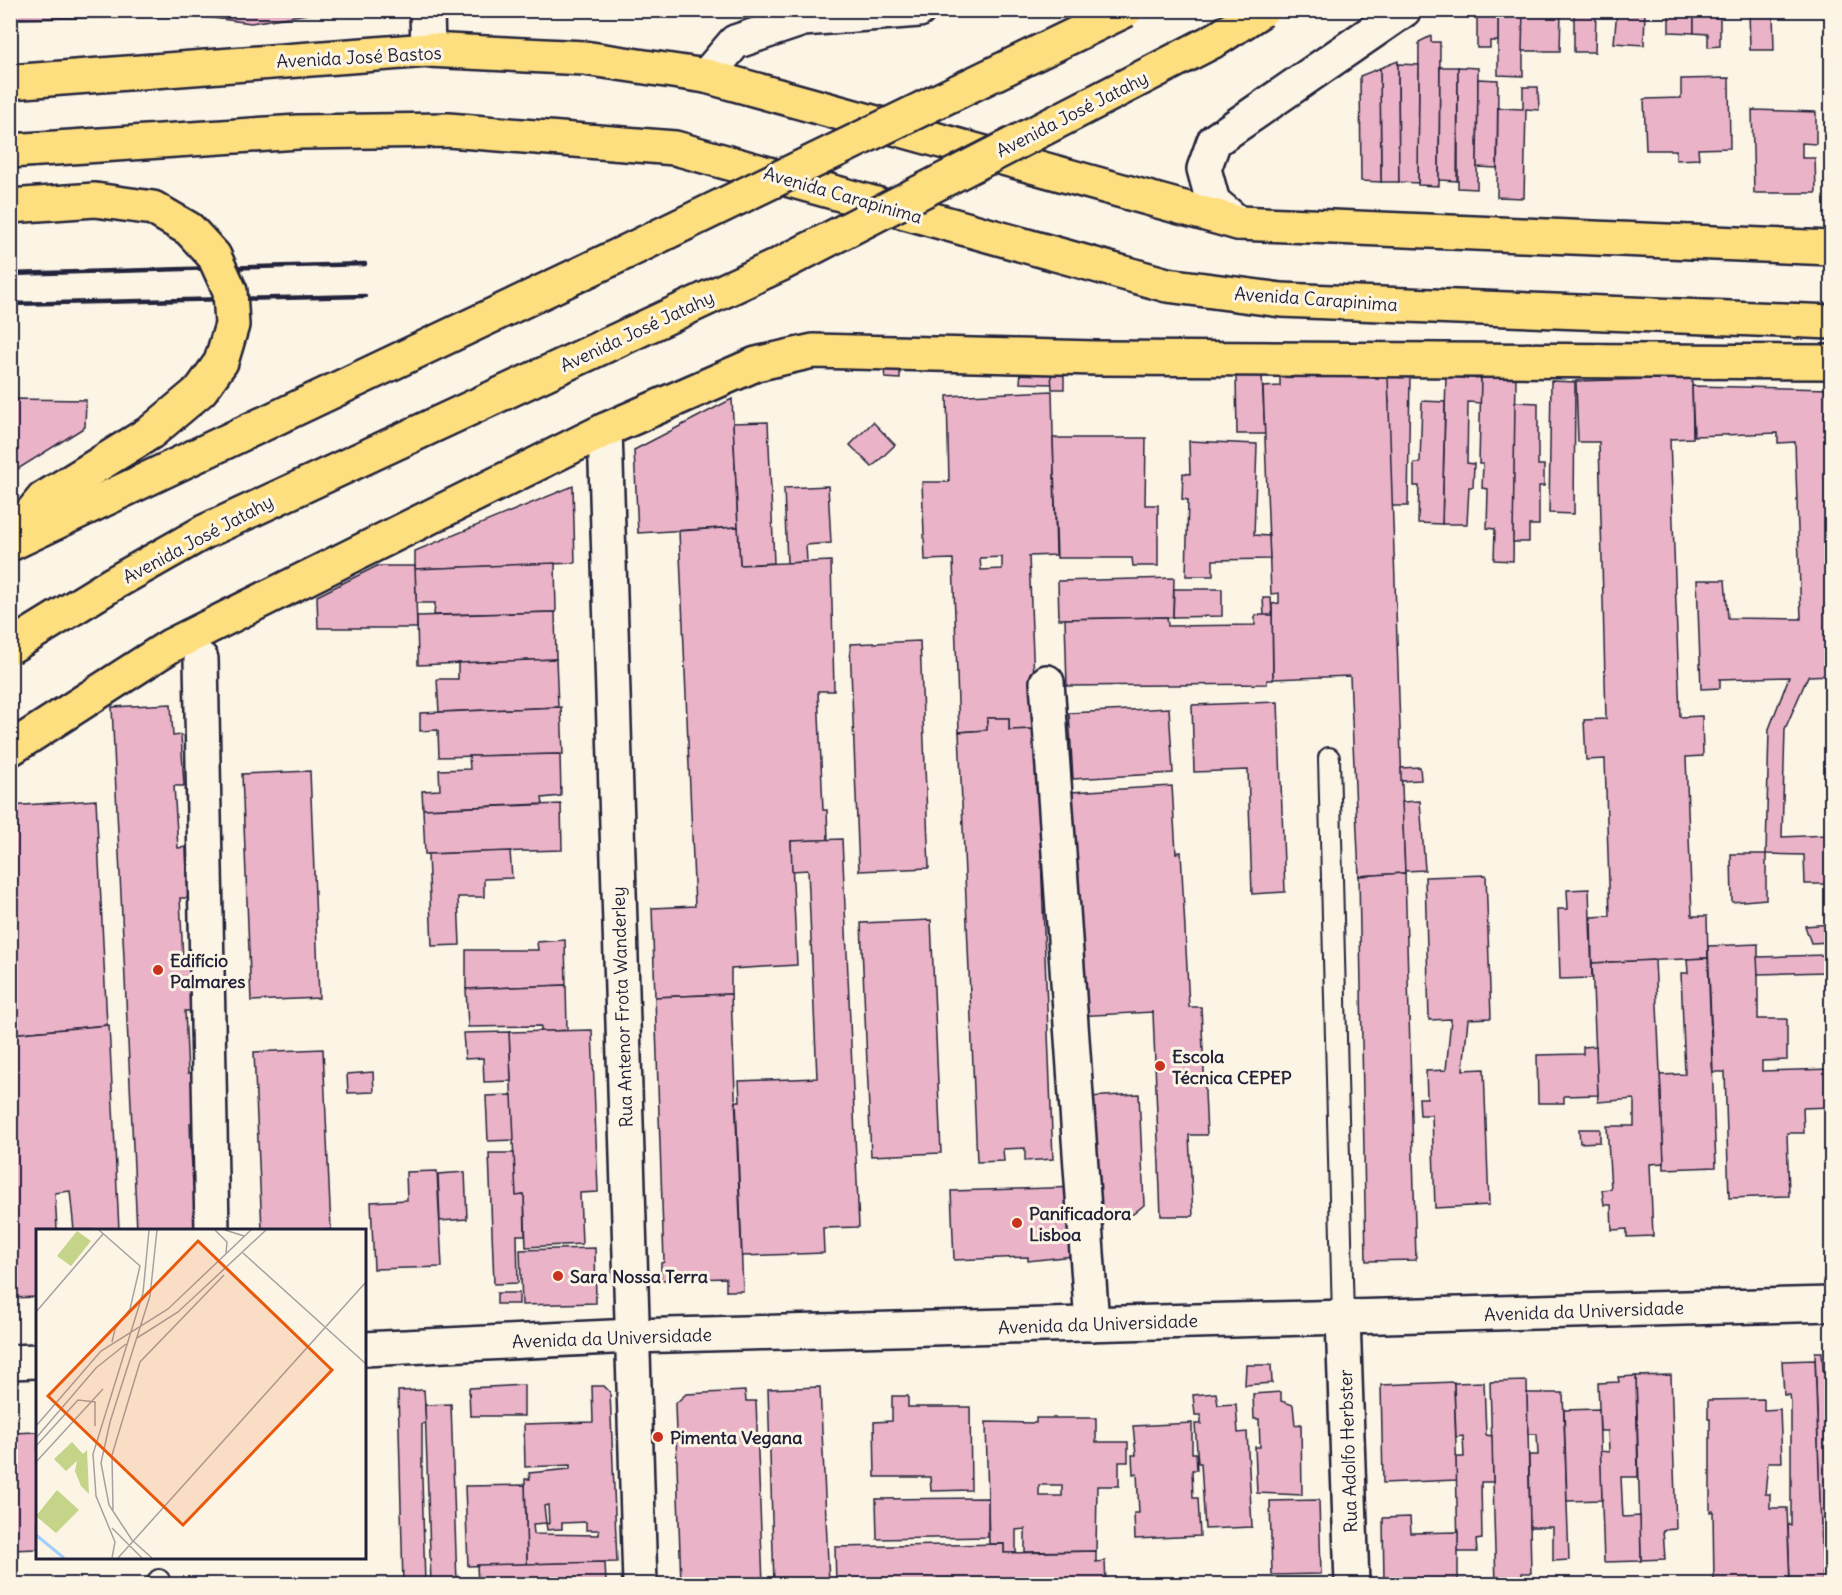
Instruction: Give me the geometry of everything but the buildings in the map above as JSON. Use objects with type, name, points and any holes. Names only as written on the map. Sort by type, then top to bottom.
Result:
[{"type":"main road","points":[[10,542],[635,248],[1126,10]]},
{"type":"main road","name":"Avenida José Jatahy","points":[[10,647],[114,583],[204,532],[779,265],[1217,39],[1262,10]]},
{"type":"main road","name":"Avenida José Bastos","points":[[10,82],[428,50],[584,58],[706,76]]},
{"type":"main road","points":[[706,76],[1238,223],[1832,248]]},
{"type":"main road","name":"Avenida Carapinima","points":[[10,151],[298,132],[447,130],[675,148],[1167,285],[1281,300],[1832,322]]},
{"type":"main road","points":[[10,206],[95,200],[153,208],[189,230],[214,256],[230,291],[232,325],[221,362],[201,390],[151,432],[44,499],[10,542]]},
{"type":"main road","points":[[10,749],[170,646],[605,430],[756,364],[813,351],[1096,358],[1832,362]]},
{"type":"street","points":[[427,10],[428,50]]},
{"type":"street","points":[[1238,223],[1213,202],[1204,169],[1214,141],[1404,10]]},
{"type":"street","points":[[706,76],[735,42],[803,19],[917,11]]},
{"type":"street","name":"Rua Antenor Frota Wanderley","points":[[605,430],[640,1584]]},
{"type":"street","points":[[201,659],[212,1229]]},
{"type":"street","points":[[1047,682],[1092,1324]]},
{"type":"street","name":"Avenida da Universidade","points":[[366,1349],[632,1336],[1832,1304]]},
{"type":"street","name":"Rua Adolfo Herbster","points":[[1343,1318],[1352,1584]]},
{"type":"street","points":[[10,1362],[36,1361]]},
{"type":"lane","points":[[1329,758],[1343,1318]]},
{"type":"railway","points":[[10,274],[365,264]]},
{"type":"railway","points":[[10,304],[365,296]]},
{"type":"place","name":"Edifício Palmares","points":[[158,970]]},
{"type":"place","name":"Escola Técnica CEPEP","points":[[1160,1066]]},
{"type":"place","name":"Panificadora Lisboa","points":[[1017,1223]]},
{"type":"place","name":"Sara Nossa Terra","points":[[558,1276]]},
{"type":"place","name":"Pimenta Vegana","points":[[658,1437]]}]
